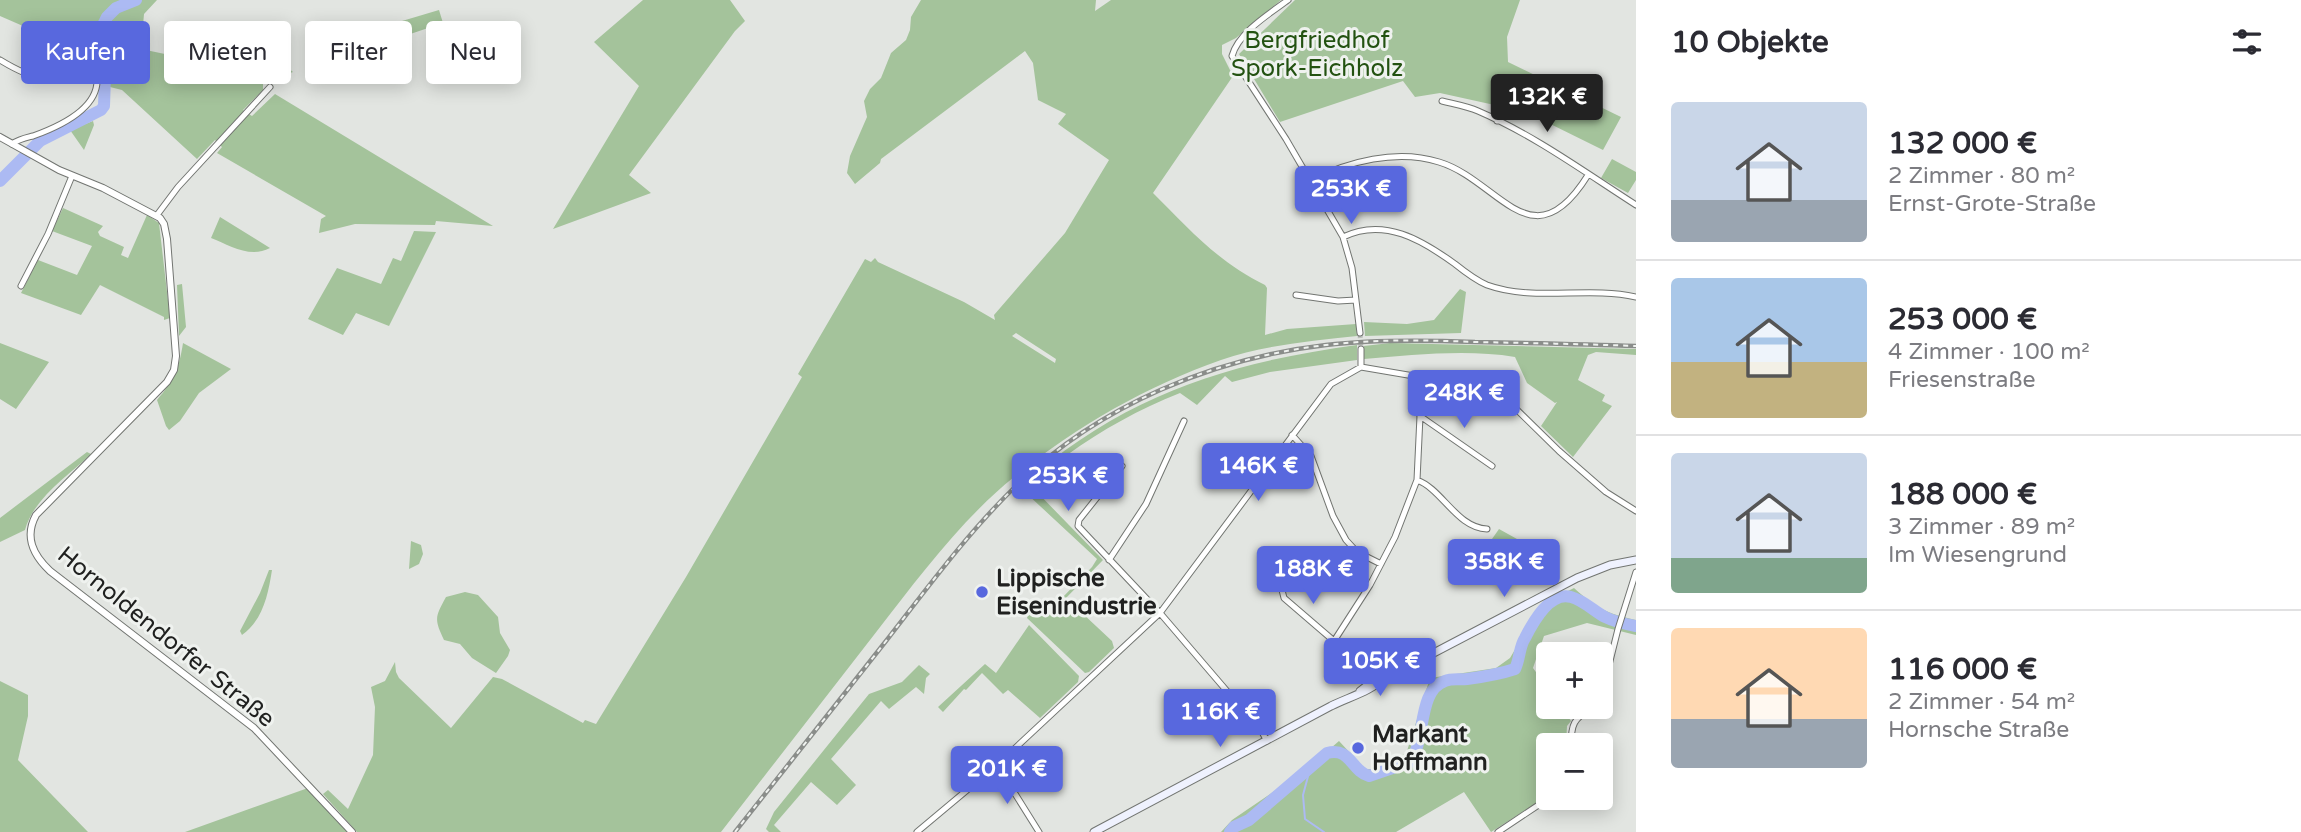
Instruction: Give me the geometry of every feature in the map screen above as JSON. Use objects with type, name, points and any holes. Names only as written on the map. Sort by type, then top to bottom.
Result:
[{"type":"main road","points":[[1094,832],[1380,679],[1581,576],[1611,565],[1636,560]]},
{"type":"street","points":[[1288,0],[1251,30],[1234,48],[1232,56],[1343,237],[1352,268],[1360,333]]},
{"type":"street","points":[[0,60],[32,77],[68,77],[90,72],[96,75],[97,82],[93,99],[69,118],[12,144]]},
{"type":"street","points":[[0,137],[72,176],[157,215],[186,177],[270,87]]},
{"type":"street","points":[[1442,101],[1477,110],[1636,205]]},
{"type":"street","points":[[1497,121],[1501,111]]},
{"type":"street","points":[[1310,181],[1357,162],[1392,158],[1428,159],[1466,174],[1521,213],[1545,216],[1575,193],[1588,175]]},
{"type":"street","points":[[21,286],[48,234],[72,176]]},
{"type":"street","name":"Hornoldendorfer Straße","points":[[157,215],[164,224],[167,239],[176,356],[174,370],[163,387],[36,515],[30,529],[30,544],[38,559],[50,571],[254,728],[352,832]]},
{"type":"street","points":[[1343,237],[1370,229],[1393,231],[1412,237],[1424,242],[1483,283],[1499,289],[1522,292],[1611,293],[1636,297]]},
{"type":"street","points":[[1296,295],[1338,301],[1356,300]]},
{"type":"street","points":[[1361,349],[1361,367]]},
{"type":"street","points":[[917,832],[996,765],[1160,613],[1331,384],[1361,367],[1476,385],[1501,394],[1559,452],[1606,492],[1636,511]]},
{"type":"street","points":[[1334,641],[1381,564],[1406,511],[1417,480],[1420,416],[1418,375]]},
{"type":"street","points":[[1420,416],[1492,466]]},
{"type":"street","points":[[1109,560],[1146,503],[1184,421]]},
{"type":"street","points":[[1292,435],[1311,456],[1332,516],[1346,540],[1357,552],[1381,564]]},
{"type":"street","points":[[1122,466],[1077,523],[1160,613],[1267,741]]},
{"type":"street","points":[[1417,480],[1423,482],[1477,529],[1487,529]]},
{"type":"street","points":[[1613,649],[1636,572]]},
{"type":"street","points":[[1279,578],[1283,598],[1380,679]]},
{"type":"street","points":[[996,765],[1039,832]]},
{"type":"street","points":[[1498,832],[1536,807]]},
{"type":"green space","points":[[0,0],[157,0],[144,14],[143,21],[21,21],[21,25],[0,16]]},
{"type":"green space","points":[[643,0],[730,0],[745,21],[629,175],[651,193],[553,229],[639,86],[594,42]]},
{"type":"green space","points":[[921,0],[1096,0],[1095,11],[1111,0],[1281,0],[1236,38],[1222,45],[1222,54],[1233,76],[1153,193],[1218,255],[1265,285],[1265,335],[1287,329],[1356,324],[1357,336],[1254,351],[1193,370],[1139,395],[1087,425],[1037,459],[976,512],[941,550],[721,832],[357,832],[323,794],[328,790],[348,809],[373,755],[375,707],[371,687],[385,681],[395,662],[399,678],[451,728],[493,677],[502,679],[583,723],[585,720],[596,724],[686,577],[802,377],[798,374],[865,259],[871,262],[875,258],[878,262],[964,302],[995,320],[994,315],[1065,233],[1109,160],[1058,124],[1066,114],[1038,100],[1033,63],[1025,51],[881,159],[880,163],[855,184],[847,173],[850,156],[867,117],[864,101],[870,89],[881,78],[891,53],[906,40],[911,17]],"holes":[[[1016,333],[1056,359],[1055,363],[1012,336]]]},
{"type":"green space","name":"Bergfriedhof Spork-Eichholz","points":[[1295,0],[1520,0],[1507,37],[1508,62],[1621,117],[1603,150],[1500,99],[1499,106],[1440,93],[1415,97],[1403,81],[1280,122],[1239,54]]},
{"type":"green space","points":[[439,10],[442,21],[426,21],[426,29],[412,33],[412,21],[402,21]]},
{"type":"green space","points":[[150,51],[164,54],[164,84],[263,84],[263,90],[243,110],[252,116],[275,94],[493,226],[436,221],[435,225],[355,224],[319,233],[321,219],[326,216],[217,153],[222,147],[215,140],[197,159],[122,90],[102,85],[150,84]]},
{"type":"green space","points":[[93,121],[94,125],[84,150],[70,130]]},
{"type":"green space","points":[[1612,159],[1636,172],[1636,180],[1628,193],[1601,178]]},
{"type":"green space","points":[[63,208],[103,226],[98,232],[100,236],[124,247],[121,255],[128,258],[147,215],[159,223],[170,318],[164,320],[164,317],[100,285],[81,315],[21,293],[38,260],[77,275],[92,246],[52,231]]},
{"type":"green space","points":[[220,217],[270,248],[247,252],[211,238]]},
{"type":"green space","points":[[414,231],[436,232],[389,326],[356,313],[343,335],[308,319],[337,268],[381,284],[393,258],[401,261]]},
{"type":"green space","points":[[182,284],[186,327],[179,336],[177,285]]},
{"type":"green space","points":[[1460,289],[1466,292],[1461,333],[1365,336],[1364,322],[1407,324],[1434,320]]},
{"type":"green space","points":[[0,343],[49,362],[16,409],[0,399]]},
{"type":"green space","points":[[183,343],[231,369],[199,393],[180,421],[169,430],[157,400],[175,374]]},
{"type":"green space","points":[[1390,343],[1636,349],[1636,355],[1596,352],[1588,355],[1578,380],[1605,395],[1602,401],[1612,406],[1573,457],[1541,426],[1557,402],[1527,383],[1515,357],[1459,353],[1364,359],[1364,346]]},
{"type":"green space","points":[[1357,345],[1357,360],[1270,372],[1232,382],[1225,376],[1197,405],[1180,393],[1121,421],[1067,455],[1074,464],[1033,488],[1103,560],[1066,598],[1112,641],[1114,648],[1085,673],[1027,618],[1031,606],[1047,605],[1060,595],[1063,597],[1097,559],[1021,486],[1059,455],[1098,429],[1177,388],[1263,362]]},
{"type":"green space","points":[[87,452],[91,454],[35,508],[25,530],[0,542],[0,518]]},
{"type":"green space","points":[[1499,529],[1526,544],[1531,555],[1525,561],[1507,553],[1492,539]]},
{"type":"green space","points":[[411,541],[421,545],[423,554],[419,564],[409,569]]},
{"type":"green space","points":[[269,570],[272,570],[269,589],[260,614],[242,635],[240,631]]},
{"type":"green space","points":[[1574,588],[1602,609],[1636,620],[1636,635],[1587,623],[1544,636],[1542,642],[1536,642],[1533,668],[1536,672],[1536,719],[1571,721],[1567,733],[1536,733],[1536,803],[1491,832],[1464,792],[1396,832],[1221,832],[1232,820],[1308,768],[1339,741],[1365,769],[1383,768],[1393,764],[1407,751],[1430,678],[1496,668],[1510,658],[1542,604]]},
{"type":"green space","points":[[465,592],[478,595],[498,617],[500,633],[510,650],[496,673],[472,658],[460,644],[444,640],[439,627],[437,618],[446,597]]},
{"type":"green space","points":[[1029,625],[1079,676],[1078,682],[1040,718],[1008,690],[1003,694],[982,673],[943,712],[938,707],[985,664],[996,673]]},
{"type":"green space","points":[[919,665],[930,674],[926,678],[924,694],[916,687],[889,709],[881,701],[831,759],[856,785],[837,805],[811,782],[774,825],[781,832],[769,832],[766,829],[774,812],[869,694],[902,682]]},
{"type":"green space","points":[[0,681],[28,695],[28,716],[18,760],[88,832],[0,832]]},
{"type":"green space","points":[[308,788],[348,832],[185,832]]},
{"type":"waterway","points":[[0,181],[40,141],[101,110],[104,106],[105,76],[101,29],[116,8],[136,0]]},
{"type":"waterway","points":[[1230,832],[1249,820],[1327,753],[1341,753],[1369,776],[1410,762],[1415,753],[1426,705],[1436,686],[1448,680],[1515,669],[1523,642],[1533,624],[1543,609],[1556,599],[1563,596],[1575,598],[1609,619],[1636,626]]},
{"type":"waterway","points":[[1310,769],[1303,795],[1305,819],[1324,832]]},
{"type":"tunnel","points":[[1360,333],[1361,349]]},
{"type":"railway","points":[[735,832],[933,580],[983,521],[1018,484],[1050,456],[1122,409],[1161,390],[1242,361],[1326,345],[1420,340],[1636,346]]},
{"type":"place","name":"Lippische Eisenindustrie","points":[[982,592]]},
{"type":"place","name":"Markant Hoffmann","points":[[1358,748]]}]
